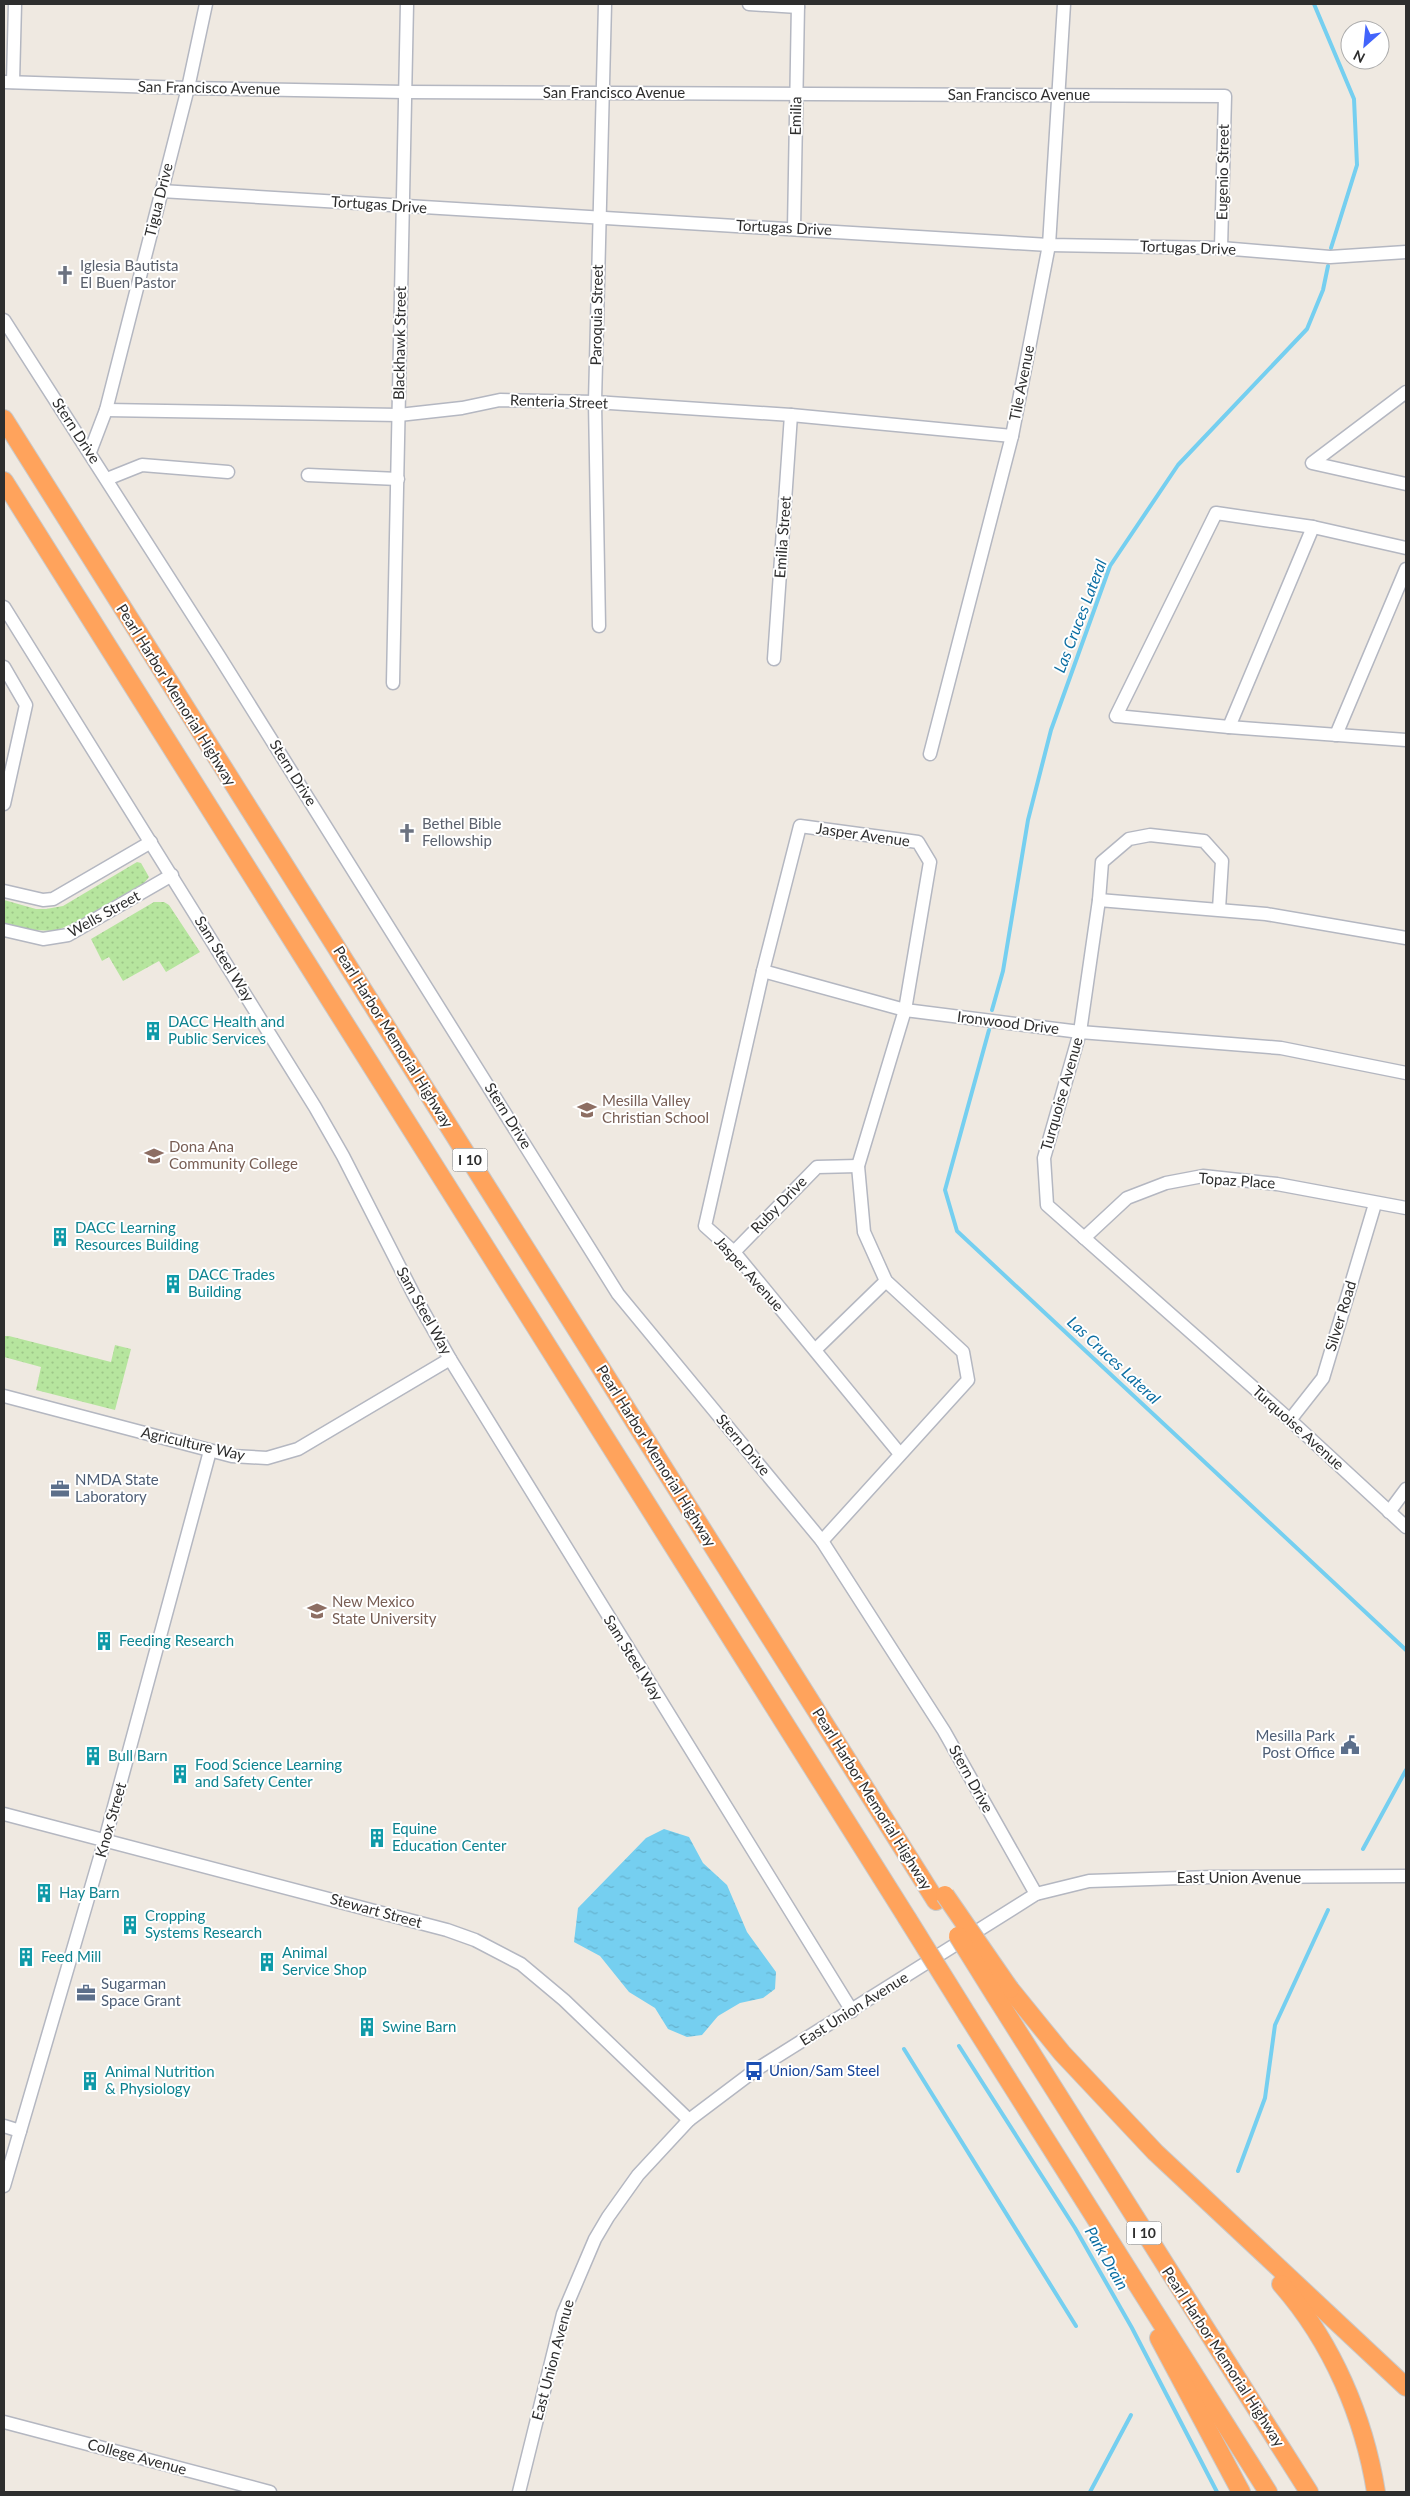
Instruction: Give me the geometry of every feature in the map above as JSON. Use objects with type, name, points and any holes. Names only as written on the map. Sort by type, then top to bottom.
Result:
[{"type":"highway","name":"Pearl Harbor Memorial Highway","points":[[4,419],[772,1638],[1003,1993],[1309,2492]]},
{"type":"highway","name":"I 10","points":[[4,481],[1268,2492]]},
{"type":"highway","points":[[1003,1993],[1194,2191],[1282,2286],[1311,2322],[1328,2351],[1353,2404],[1368,2455],[1376,2492]]},
{"type":"highway","points":[[1194,2191],[1406,2387]]},
{"type":"highway","points":[[1081,2192],[1241,2492]]},
{"type":"street","points":[[8,82],[15,4]]},
{"type":"street","name":"Tigua Drive","points":[[90,452],[106,410],[188,88],[206,4]]},
{"type":"street","name":"Blackhawk Street","points":[[393,683],[407,4]]},
{"type":"street","name":"Paroquia Street","points":[[599,626],[595,402],[602,92],[606,4]]},
{"type":"street","points":[[749,4],[798,5]]},
{"type":"street","name":"Tile Avenue","points":[[930,754],[1012,436],[1049,245],[1064,4]]},
{"type":"street","name":"Emilia","points":[[794,229],[798,5]]},
{"type":"street","name":"San Francisco Avenue","points":[[8,82],[405,92],[1225,96]]},
{"type":"street","name":"Eugenio Street","points":[[1221,248],[1225,96]]},
{"type":"street","name":"Tortugas Drive","points":[[161,191],[1049,245],[1221,248],[1330,257],[1406,252]]},
{"type":"street","name":"Stern Drive","points":[[4,320],[90,452],[618,1294],[822,1541],[944,1731],[1036,1894]]},
{"type":"street","points":[[1405,483],[1312,463],[1406,392]]},
{"type":"street","name":"Renteria Street","points":[[106,410],[399,415],[462,408],[500,400],[595,402],[791,415],[1012,436]]},
{"type":"street","name":"Emilia Street","points":[[774,659],[791,415]]},
{"type":"street","points":[[107,479],[142,465],[228,472]]},
{"type":"street","points":[[308,475],[398,479]]},
{"type":"street","points":[[1406,548],[1313,527],[1216,513],[1116,716],[1229,727],[1406,740]]},
{"type":"street","points":[[1229,727],[1313,527]]},
{"type":"street","points":[[1336,735],[1406,568]]},
{"type":"street","name":"Sam Steel Way","points":[[4,607],[262,1018],[344,1156],[414,1294],[450,1359],[852,2011]]},
{"type":"street","points":[[4,667],[26,705],[4,804]]},
{"type":"street","name":"Jasper Avenue","points":[[822,1541],[968,1380],[963,1352],[886,1281],[864,1232],[858,1166],[905,1010],[930,862],[918,842],[800,826],[763,971],[705,1226],[734,1252],[816,1349],[900,1454]]},
{"type":"street","name":"Turquoise Avenue","points":[[1218,910],[1222,861],[1204,841],[1150,835],[1129,839],[1102,862],[1099,900],[1080,1032],[1044,1158],[1047,1205],[1290,1420],[1406,1527]]},
{"type":"street","points":[[4,891],[43,900],[53,899],[151,842]]},
{"type":"street","name":"Wells Street","points":[[4,930],[43,939],[68,935],[172,875]]},
{"type":"street","points":[[1099,900],[1218,910],[1303,920],[1406,938]]},
{"type":"street","name":"Ironwood Drive","points":[[763,971],[905,1010],[1080,1032],[1281,1048],[1406,1073]]},
{"type":"street","name":"Ruby Drive","points":[[734,1252],[817,1166],[858,1166]]},
{"type":"street","name":"Topaz Place","points":[[1084,1238],[1127,1198],[1166,1183],[1203,1176],[1277,1184],[1375,1204],[1406,1208]]},
{"type":"street","name":"Silver Road","points":[[1290,1420],[1322,1378],[1375,1204]]},
{"type":"street","points":[[816,1349],[886,1281]]},
{"type":"street","name":"Agriculture Way","points":[[4,1396],[210,1451],[257,1459],[287,1453],[315,1439],[450,1359]]},
{"type":"street","name":"Knox Street","points":[[4,2186],[105,1840],[210,1451]]},
{"type":"street","points":[[1389,1512],[1406,1489]]},
{"type":"street","name":"Stewart Street","points":[[4,1814],[447,1930],[499,1950],[520,1964],[564,2000],[689,2120]]},
{"type":"street","name":"East Union Avenue","points":[[519,2492],[562,2314],[583,2263],[608,2216],[644,2169],[689,2120],[754,2071],[1036,1894],[1089,1881],[1211,1877],[1406,1876]]},
{"type":"street","points":[[4,2126],[20,2131]]},
{"type":"street","name":"College Avenue","points":[[4,2422],[270,2492]]},
{"type":"green space","points":[[137,862],[141,863],[149,877],[144,883],[80,920],[56,931],[33,930],[4,923],[4,900],[36,909],[63,906]]},
{"type":"green space","points":[[154,902],[164,902],[169,905],[200,952],[166,972],[159,961],[123,981],[109,957],[102,961],[91,939]]},
{"type":"green space","points":[[4,1336],[111,1362],[115,1345],[131,1349],[115,1410],[36,1390],[41,1367],[4,1357]]},
{"type":"water","points":[[664,1829],[689,1837],[703,1863],[727,1885],[747,1932],[776,1972],[775,1989],[763,1998],[740,2003],[718,2016],[702,2035],[687,2037],[668,2029],[655,2008],[629,1992],[600,1956],[574,1942],[578,1908],[646,1838]]},
{"type":"waterway","name":"Las Cruces Lateral","points":[[1314,4],[1354,99],[1357,165],[1331,248]]},
{"type":"waterway","name":"Las Cruces Lateral","points":[[992,1010],[1003,971],[1028,820],[1051,730],[1110,566],[1178,465],[1307,329],[1323,290],[1328,266]]},
{"type":"waterway","name":"Las Cruces Lateral","points":[[989,1030],[945,1190],[957,1231],[1406,1650]]},
{"type":"waterway","name":"Las Cruces Lateral","points":[[1363,1849],[1406,1770]]},
{"type":"waterway","name":"Las Cruces Lateral","points":[[1238,2171],[1265,2098],[1275,2025],[1328,1910]]},
{"type":"waterway","name":"Park Drain","points":[[959,2046],[1075,2228],[1132,2328],[1217,2492]]},
{"type":"waterway","points":[[904,2049],[1076,2326]]},
{"type":"waterway","name":"Las Cruces Lateral","points":[[1090,2492],[1131,2415]]},
{"type":"place","name":"Iglesia Bautista El Buen Pastor","points":[[65,275]]},
{"type":"place","name":"Bethel Bible Fellowship","points":[[407,833]]},
{"type":"place","name":"DACC Health and Public Services","points":[[153,1031]]},
{"type":"place","name":"Mesilla Valley Christian School","points":[[587,1110]]},
{"type":"place","name":"Dona Ana Community College","points":[[154,1156]]},
{"type":"place","name":"DACC Learning Resources Building","points":[[60,1237]]},
{"type":"place","name":"DACC Trades Building","points":[[173,1284]]},
{"type":"place","name":"NMDA State Laboratory","points":[[60,1489]]},
{"type":"place","name":"New Mexico State University","points":[[317,1611]]},
{"type":"place","name":"Feeding Research","points":[[104,1641]]},
{"type":"place","name":"Mesilla Park Post Office","points":[[1350,1745]]},
{"type":"place","name":"Bull Barn","points":[[93,1756]]},
{"type":"place","name":"Food Science Learning and Safety Center","points":[[180,1774]]},
{"type":"place","name":"Equine Education Center","points":[[377,1838]]},
{"type":"place","name":"Hay Barn","points":[[44,1893]]},
{"type":"place","name":"Cropping Systems Research","points":[[130,1925]]},
{"type":"place","name":"Feed Mill","points":[[26,1957]]},
{"type":"place","name":"Animal Service Shop","points":[[267,1962]]},
{"type":"place","name":"Sugarman Space Grant","points":[[86,1993]]},
{"type":"place","name":"Swine Barn","points":[[367,2027]]},
{"type":"place","name":"Union/Sam Steel","points":[[754,2071]]},
{"type":"place","name":"Animal Nutrition & Physiology","points":[[90,2081]]}]
